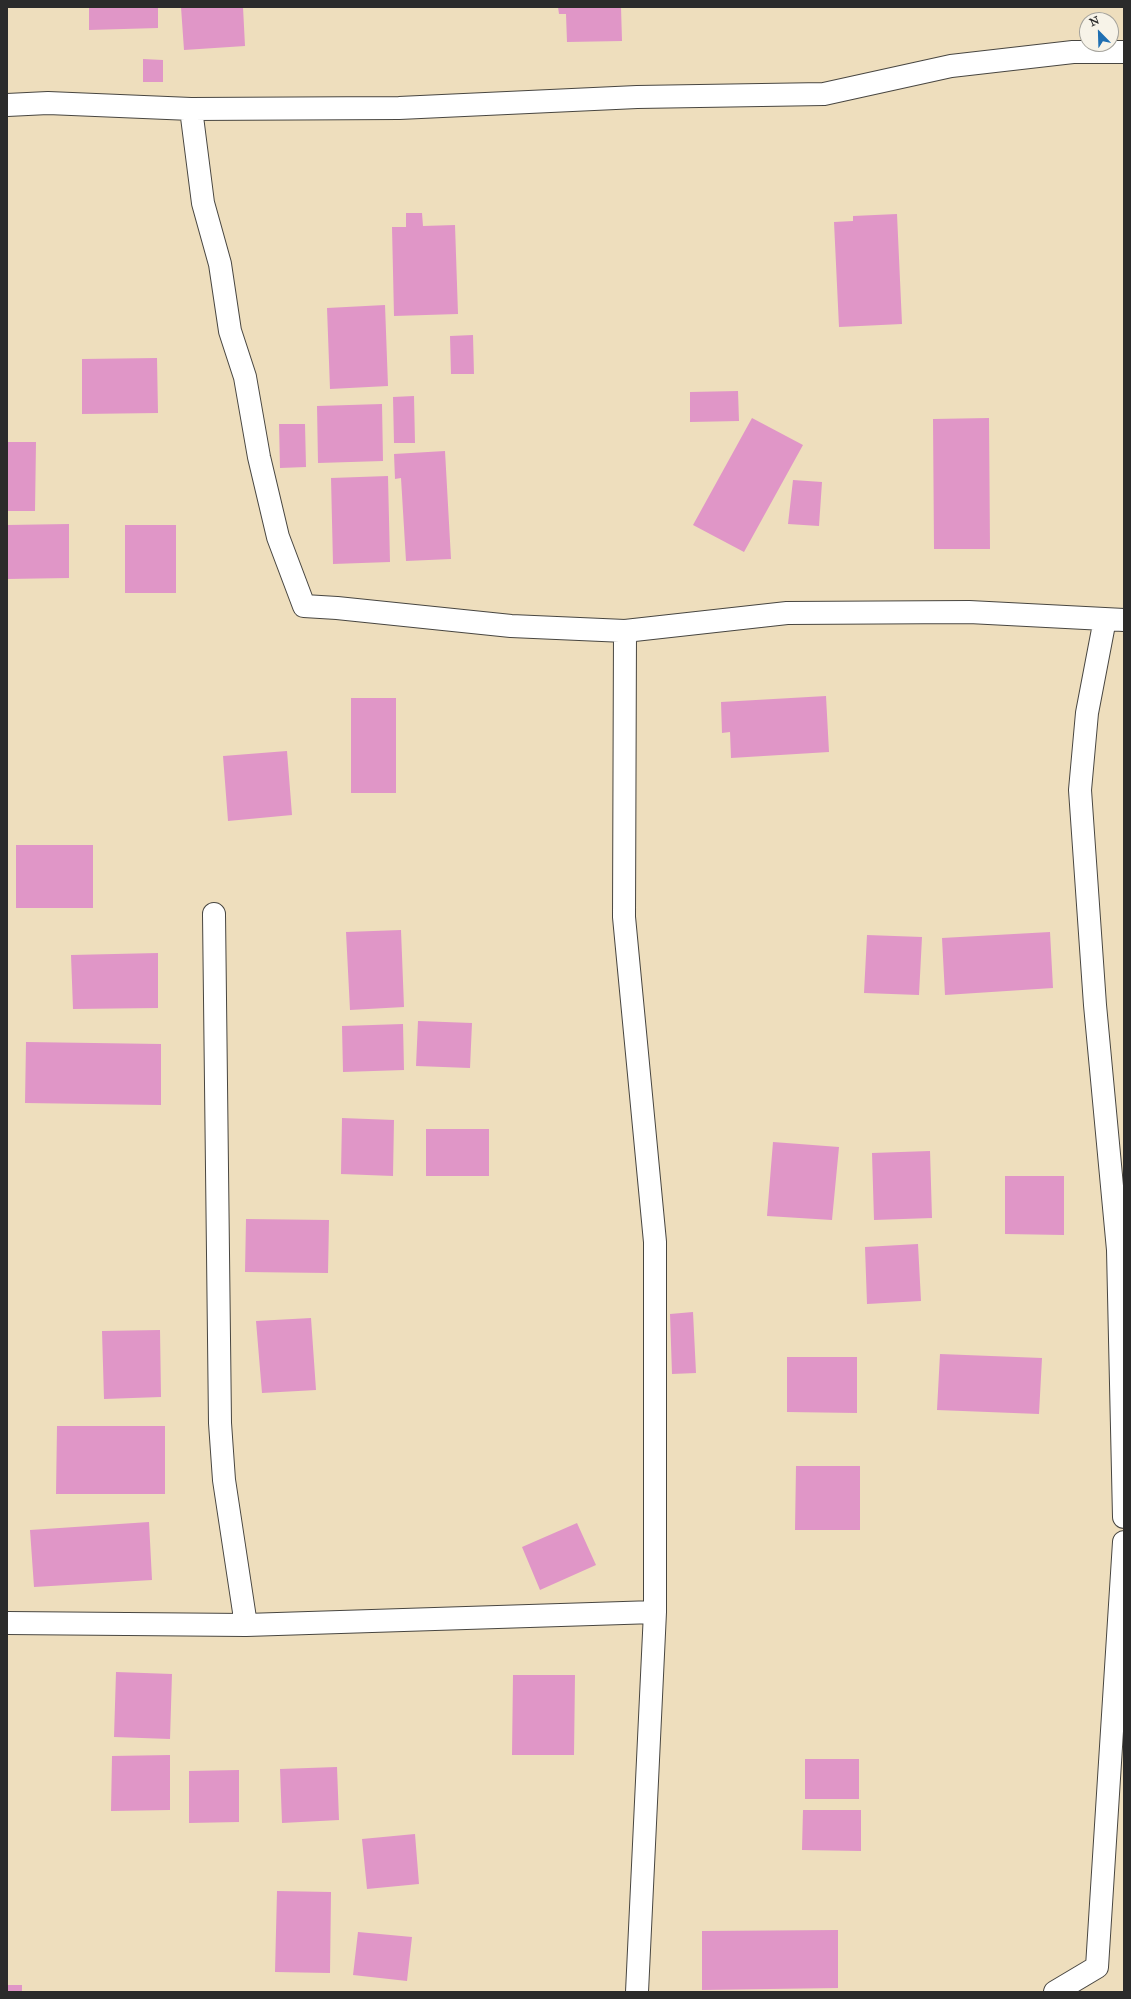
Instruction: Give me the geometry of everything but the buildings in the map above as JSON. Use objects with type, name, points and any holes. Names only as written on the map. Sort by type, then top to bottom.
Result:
[{"type":"street","points":[[7,105],[48,103],[191,109],[399,108],[637,97],[824,94],[951,66],[1073,52],[1124,52]]},
{"type":"street","points":[[191,109],[203,203],[220,264],[230,331],[245,377],[259,457],[278,537],[304,606],[511,626],[625,631],[787,613],[969,612],[1115,619],[1087,713],[1080,790],[1096,1005],[1118,1250],[1124,1517]]},
{"type":"street","points":[[625,631],[624,917],[655,1242],[655,1612],[637,1992]]},
{"type":"street","points":[[214,914],[220,1422],[224,1480],[246,1625]]},
{"type":"street","points":[[1055,1992],[1097,1967],[1124,1542]]},
{"type":"street","points":[[7,1623],[246,1625],[655,1612]]}]
